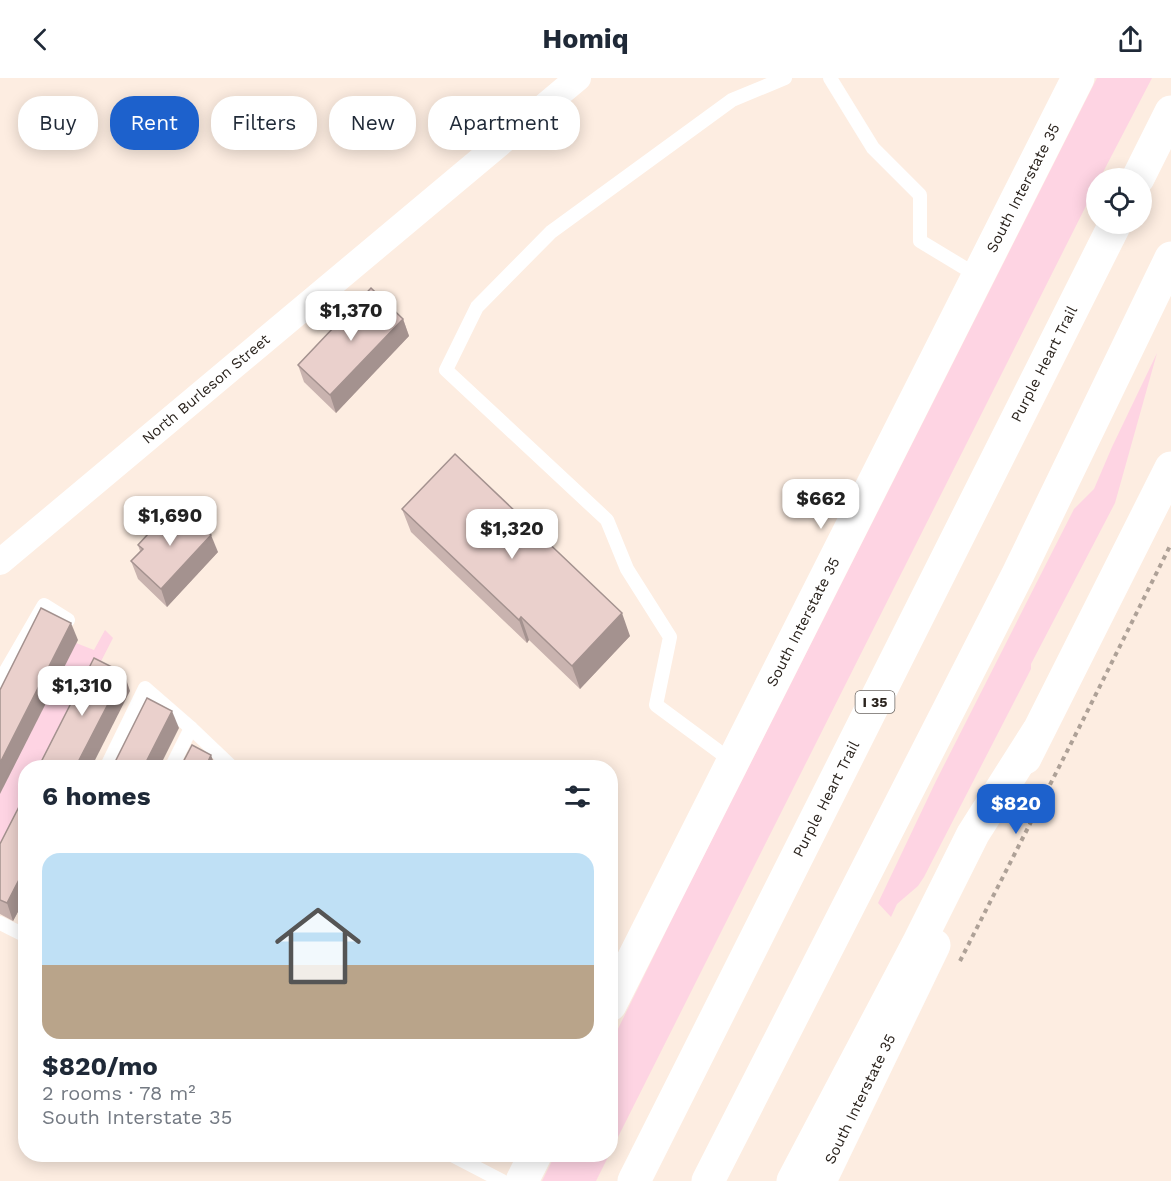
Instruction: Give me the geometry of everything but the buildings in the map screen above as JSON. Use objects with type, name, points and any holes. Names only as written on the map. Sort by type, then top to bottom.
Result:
[{"type":"main road","name":"South Interstate 35","points":[[618,989],[1078,78]]},
{"type":"main road","points":[[1143,168],[1171,112]]},
{"type":"main road","name":"Purple Heart Trail","points":[[634,1181],[1110,234]]},
{"type":"main road","points":[[708,1181],[1018,574],[1171,258]]},
{"type":"main road","name":"South Interstate 35","points":[[820,1181],[1037,733],[1171,468]]},
{"type":"main road","points":[[793,1181],[973,834],[1037,733]]},
{"type":"main road","points":[[522,1181],[532,1162]]},
{"type":"street","name":"North Burleson Street","points":[[0,562],[578,78]]},
{"type":"lane","points":[[733,762],[656,705],[670,637],[627,569],[607,520],[446,370],[477,307],[551,232],[732,100],[785,78]]},
{"type":"lane","points":[[830,78],[873,148],[920,195],[920,241],[978,276]]},
{"type":"lane","points":[[0,681],[44,605],[68,620]]},
{"type":"lane","points":[[110,760],[145,688],[225,760]]},
{"type":"lane","points":[[175,760],[191,728]]},
{"type":"lane","points":[[0,923],[18,932]]},
{"type":"lane","points":[[465,1162],[502,1181]]},
{"type":"path","points":[[956,968],[1171,544]]},
{"type":"shaded area","points":[[1097,78],[1152,78],[1105,168],[1086,168],[1086,206],[618,1137],[618,1029]]},
{"type":"shaded area","points":[[1157,353],[1115,503],[924,877],[918,886],[897,904],[891,917],[878,903],[936,781],[1074,509],[1094,489]]},
{"type":"shaded area","points":[[105,630],[113,638],[96,671],[57,760],[18,760],[18,837],[0,874],[0,793],[76,643],[94,650]]},
{"type":"shaded area","points":[[552,1162],[606,1162],[596,1181],[542,1181]]}]
